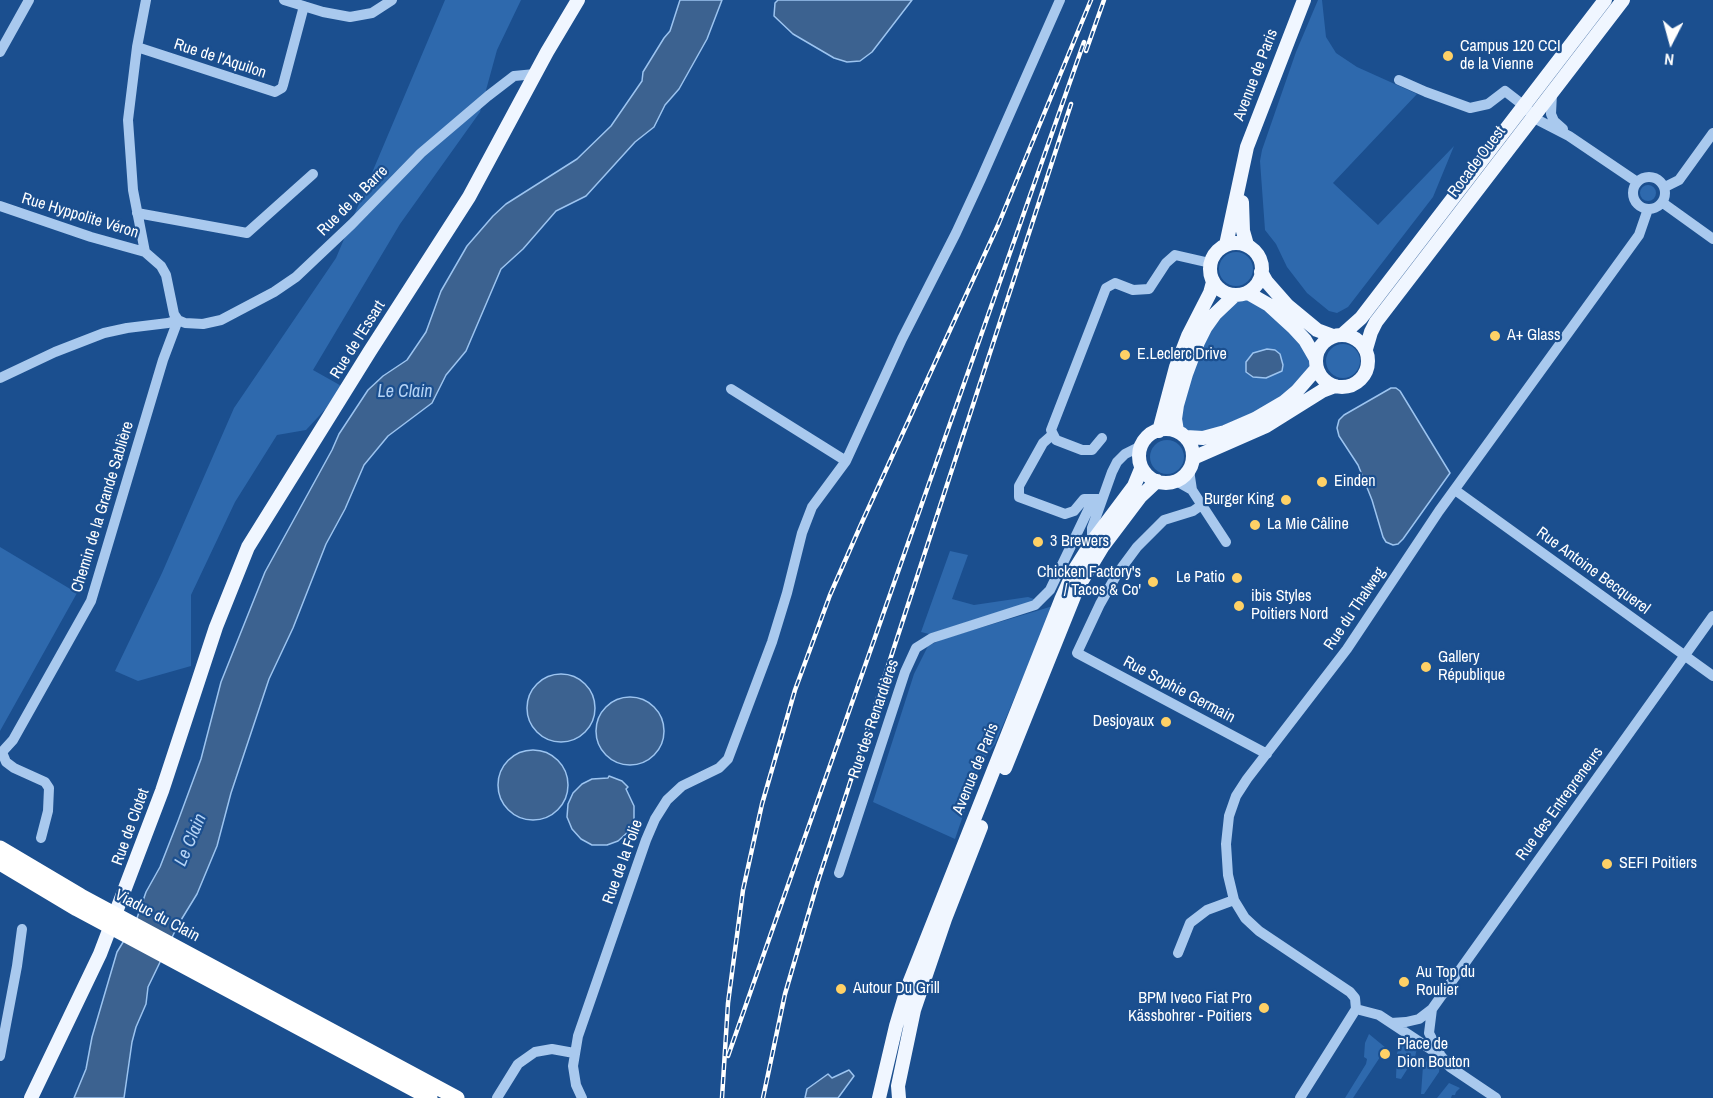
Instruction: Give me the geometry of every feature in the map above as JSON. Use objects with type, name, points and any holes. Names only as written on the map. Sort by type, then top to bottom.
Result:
[{"type":"highway","points":[[0,848],[79,903]]},
{"type":"highway","points":[[0,863],[79,903]]},
{"type":"highway","name":"Viaduc du Clain","points":[[79,903],[212,974]]},
{"type":"highway","points":[[212,974],[430,1098]]},
{"type":"highway","points":[[212,974],[457,1098]]},
{"type":"main road","name":"Rue de l'Essart","points":[[216,627],[248,547],[263,521],[470,197],[535,74],[578,0]]},
{"type":"main road","name":"Avenue de Paris","points":[[1226,245],[1255,125],[1304,0]]},
{"type":"main road","name":"Rocade Ouest","points":[[1337,336],[1361,318],[1605,0]]},
{"type":"main road","name":"Rocade Ouest","points":[[1366,349],[1376,322],[1623,0]]},
{"type":"main road","name":"Avenue de Paris","points":[[1244,164],[1242,213],[1247,245]]},
{"type":"main road","points":[[1159,431],[1176,367],[1188,336],[1210,293],[1213,282],[1210,262],[1216,252],[1226,245],[1236,243],[1247,245],[1255,252],[1266,281],[1288,306],[1317,330],[1356,339],[1366,349],[1368,364],[1362,378],[1350,386],[1335,386],[1322,391],[1258,430],[1191,464]]},
{"type":"main road","points":[[1261,272],[1257,284],[1215,314],[1198,342],[1177,405],[1175,419],[1182,434],[1192,447],[1191,464],[1183,478],[1176,481],[1157,481],[1148,477],[1141,469],[1139,457],[1141,446],[1149,436],[1168,429],[1182,434],[1203,438],[1225,432],[1255,419],[1284,402],[1297,391],[1317,364],[1321,345],[1337,336]]},
{"type":"main road","points":[[1213,282],[1222,292],[1242,294],[1269,305],[1305,340],[1327,382],[1335,386]]},
{"type":"main road","name":"Avenue de Paris","points":[[879,1098],[900,1009],[934,917],[1061,600],[1075,569],[1134,486],[1141,469]]},
{"type":"main road","name":"Avenue de Paris","points":[[899,1098],[898,1086],[905,1047],[932,955],[1066,615],[1077,589],[1093,562],[1140,497],[1157,481]]},
{"type":"main road","name":"Rue de Clotet","points":[[31,1098],[100,954],[162,791],[216,627]]},
{"type":"street","points":[[0,52],[29,0]]},
{"type":"street","points":[[145,252],[130,169],[128,120],[137,47],[146,0]]},
{"type":"street","points":[[284,0],[337,16],[350,17],[372,13],[392,0]]},
{"type":"street","name":"Rue de la Folie","points":[[582,1098],[574,1076],[574,1053],[584,1018],[655,819],[667,800],[682,786],[719,768],[728,759],[781,612],[802,533],[812,507],[846,461],[902,339],[956,233],[1060,0]]},
{"type":"street","name":"Rue de l'Aquilon","points":[[137,47],[275,92],[279,91],[283,85],[303,6]]},
{"type":"street","name":"Rue de la Barre","points":[[0,378],[55,352],[104,333],[178,320],[203,324],[221,320],[281,287],[296,277],[352,224],[421,153],[488,96],[514,76],[535,74]]},
{"type":"street","points":[[1399,80],[1470,108],[1488,104],[1505,91],[1637,182]]},
{"type":"street","points":[[1551,123],[1553,90]]},
{"type":"street","points":[[1519,134],[1551,123]]},
{"type":"street","points":[[1665,187],[1679,180],[1713,133]]},
{"type":"street","points":[[137,213],[247,233],[313,174]]},
{"type":"street","points":[[1643,178],[1655,178],[1665,187],[1663,202],[1654,209],[1642,208],[1634,201],[1633,192],[1637,182],[1643,178]]},
{"type":"street","points":[[1663,202],[1713,239]]},
{"type":"street","name":"Rue Hyppolite Véron","points":[[0,206],[91,237],[145,252],[161,266],[166,275],[174,314],[178,320]]},
{"type":"street","name":"Rue du Thalweg","points":[[1356,1009],[1355,998],[1350,993],[1259,931],[1245,918],[1234,900],[1228,875],[1226,844],[1229,816],[1236,796],[1347,649],[1455,490],[1639,235],[1648,209]]},
{"type":"street","points":[[1102,438],[1088,451],[1056,440],[1052,435],[1052,426],[1106,288],[1115,283],[1133,290],[1149,289],[1159,272],[1175,255],[1210,262]]},
{"type":"street","name":"Chemin de la Grande Sablière","points":[[41,838],[48,811],[49,788],[45,782],[6,762],[1,751],[13,740],[91,601],[157,381],[178,320]]},
{"type":"street","points":[[731,389],[846,461]]},
{"type":"street","points":[[1052,435],[1044,443],[1019,486],[1019,497],[1065,514],[1074,511],[1084,499],[1099,499]]},
{"type":"street","name":"Rue des Renardières","points":[[1092,543],[1092,528],[1099,499],[1117,462],[1125,454],[1141,446]]},
{"type":"street","points":[[1191,464],[1192,490]]},
{"type":"street","points":[[1176,481],[1192,490],[1226,542]]},
{"type":"street","name":"Rue Antoine Becquerel","points":[[1455,490],[1713,676]]},
{"type":"street","name":"Rue des Renardières","points":[[839,873],[911,655],[927,640],[1035,605],[1050,590],[1089,508],[1099,499]]},
{"type":"street","name":"Rue Sophie Germain","points":[[1203,504],[1193,511],[1164,520],[1137,547],[1117,574],[1100,604],[1077,654],[1267,754]]},
{"type":"street","points":[[774,590],[787,593]]},
{"type":"street","name":"Rue des Entrepreneurs","points":[[1432,1009],[1713,616]]},
{"type":"street","points":[[1178,953],[1190,923],[1207,910],[1234,900]]},
{"type":"street","points":[[0,1056],[22,929]]},
{"type":"street","points":[[1300,1098],[1356,1009],[1370,1011],[1441,1056]]},
{"type":"street","points":[[1391,1023],[1419,1018],[1432,1009]]},
{"type":"street","points":[[1432,1009],[1429,1033],[1441,1056],[1450,1066],[1496,1098]]},
{"type":"street","points":[[497,1098],[518,1064],[535,1052],[552,1048],[574,1053]]},
{"type":"shaded area","points":[[445,0],[521,0],[497,50],[480,112],[400,224],[313,370],[345,388],[306,430],[277,435],[235,502],[191,595],[191,666],[138,681],[115,671],[162,573],[234,408],[336,258]]},
{"type":"shaded area","points":[[1318,0],[1322,0],[1326,37],[1336,53],[1357,67],[1417,94],[1333,183],[1378,225],[1454,146],[1433,197],[1348,307],[1337,313],[1329,311],[1307,293],[1287,267],[1276,244],[1265,230],[1260,161],[1296,52]]},
{"type":"shaded area","points":[[1648,185],[1656,193],[1648,201],[1640,193]]},
{"type":"shaded area","points":[[1236,252],[1248,257],[1253,269],[1248,281],[1236,286],[1224,281],[1219,269],[1224,257]]},
{"type":"shaded area","points":[[1239,299],[1246,299],[1274,314],[1310,355],[1308,374],[1298,384],[1262,409],[1209,431],[1192,433],[1181,425],[1181,407],[1208,331]]},
{"type":"shaded area","points":[[1343,344],[1355,349],[1360,361],[1355,373],[1343,378],[1331,373],[1326,361],[1331,349]]},
{"type":"shaded area","points":[[1167,440],[1179,445],[1184,457],[1179,469],[1167,474],[1155,469],[1150,457],[1155,445]]},
{"type":"shaded area","points":[[0,547],[77,593],[0,731]]},
{"type":"shaded area","points":[[950,551],[968,555],[952,599],[974,605],[1028,597],[1037,600],[929,634],[921,632]]},
{"type":"shaded area","points":[[1053,606],[995,744],[981,763],[955,839],[873,802],[914,674],[928,646],[943,639]]},
{"type":"shaded area","points":[[1369,1034],[1386,1048],[1353,1098],[1345,1098],[1366,1064],[1365,1043]]},
{"type":"shaded area","points":[[1404,1043],[1411,1043],[1417,1048],[1415,1057],[1401,1079],[1396,1078],[1397,1053]]},
{"type":"shaded area","points":[[1430,1057],[1436,1058],[1440,1063],[1439,1072],[1424,1094],[1421,1094],[1423,1066]]},
{"type":"shaded area","points":[[1449,1083],[1460,1088],[1455,1095],[1451,1098],[1437,1098]]},
{"type":"water","name":"Le Clain","points":[[680,0],[722,0],[707,39],[679,89],[665,105],[654,127],[635,142],[586,196],[556,211],[523,249],[501,269],[466,351],[446,375],[432,403],[388,436],[364,465],[345,509],[326,544],[293,628],[269,679],[231,793],[217,846],[197,894],[178,925],[148,987],[146,1004],[132,1042],[124,1098],[74,1098],[86,1069],[92,1037],[117,952],[136,921],[146,892],[160,867],[178,821],[201,759],[221,682],[265,572],[339,434],[368,390],[383,376],[407,360],[426,332],[441,291],[467,246],[493,216],[506,204],[577,159],[611,126],[642,81],[643,72],[670,31]]},
{"type":"water","points":[[778,0],[912,0],[872,52],[860,61],[847,62],[834,58],[793,34],[774,16],[775,3]]},
{"type":"water","points":[[1267,349],[1275,350],[1280,354],[1282,371],[1266,378],[1253,377],[1246,372],[1246,362],[1253,353]]},
{"type":"water","points":[[1391,388],[1400,391],[1450,473],[1403,539],[1393,545],[1386,542],[1383,537],[1358,465],[1339,436],[1337,428],[1339,420],[1344,415]]},
{"type":"water","points":[[568,674],[580,680],[589,689],[595,701],[593,721],[585,732],[568,742],[554,742],[537,732],[529,721],[527,701],[537,684],[548,676]]},
{"type":"water","points":[[630,697],[643,700],[654,707],[661,718],[664,731],[661,744],[654,755],[643,762],[630,765],[617,762],[606,755],[599,744],[596,731],[599,718],[606,707],[617,700]]},
{"type":"water","points":[[533,750],[552,756],[562,766],[568,785],[562,804],[552,814],[533,820],[514,814],[504,804],[498,785],[504,766],[514,756]]},
{"type":"water","points":[[609,776],[622,781],[628,787],[626,789],[634,806],[634,821],[628,832],[618,841],[607,845],[592,845],[581,839],[572,829],[567,817],[568,804],[573,793],[582,784],[592,779]]},
{"type":"water","points":[[849,1070],[854,1076],[838,1098],[805,1098],[807,1089],[828,1074],[832,1078]]},
{"type":"railway","points":[[722,1098],[728,1003],[743,890],[762,804],[795,690],[830,595],[999,223],[1091,0]]},
{"type":"railway","points":[[1086,51],[1104,0]]},
{"type":"railway","points":[[728,1056],[1084,42]]},
{"type":"railway","points":[[763,1098],[785,994],[818,881],[1071,104]]},
{"type":"place","name":"Campus 120 CCI de la Vienne","points":[[1448,56]]},
{"type":"place","name":"A+ Glass","points":[[1495,336]]},
{"type":"place","name":"E.Leclerc Drive","points":[[1125,355]]},
{"type":"place","name":"Einden","points":[[1322,482]]},
{"type":"place","name":"Burger King","points":[[1286,500]]},
{"type":"place","name":"La Mie Câline","points":[[1255,525]]},
{"type":"place","name":"3 Brewers","points":[[1038,542]]},
{"type":"place","name":"Le Patio","points":[[1237,578]]},
{"type":"place","name":"Chicken Factory's / Tacos & Co'","points":[[1153,582]]},
{"type":"place","name":"ibis Styles Poitiers Nord","points":[[1239,606]]},
{"type":"place","name":"Gallery République","points":[[1426,667]]},
{"type":"place","name":"Desjoyaux","points":[[1166,722]]},
{"type":"place","name":"SEFI Poitiers","points":[[1607,864]]},
{"type":"place","name":"Au Top du Roulier","points":[[1404,982]]},
{"type":"place","name":"Autour Du Grill","points":[[841,989]]},
{"type":"place","name":"BPM Iveco Fiat Pro Kässbohrer - Poitiers","points":[[1264,1008]]},
{"type":"place","name":"Place de Dion Bouton","points":[[1385,1054]]}]
